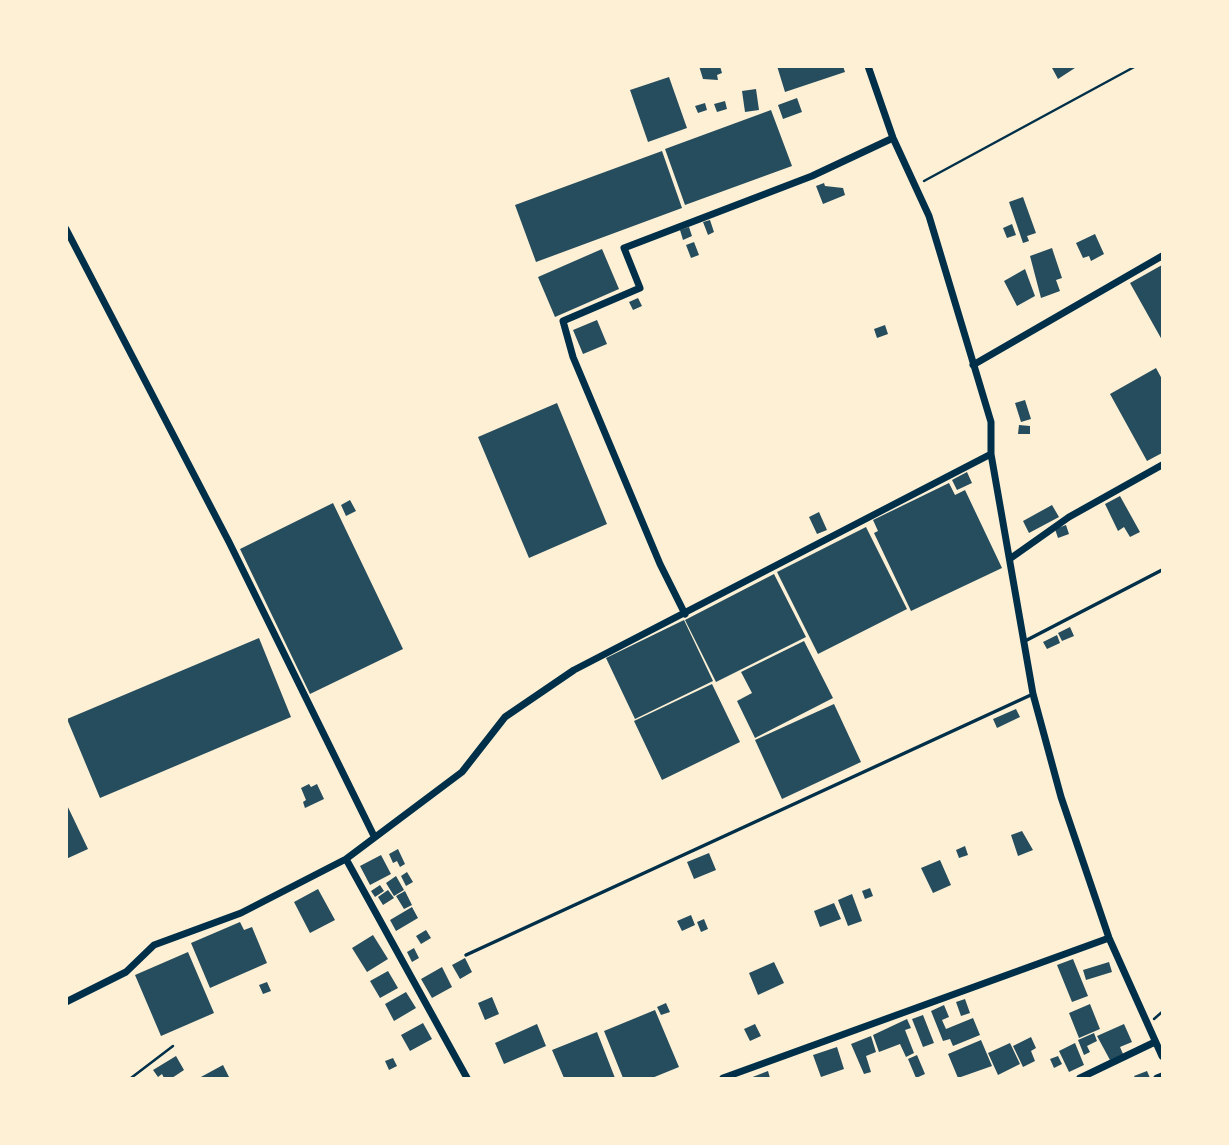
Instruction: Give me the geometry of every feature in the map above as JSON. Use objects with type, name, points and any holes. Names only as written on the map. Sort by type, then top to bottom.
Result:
[{"type":"street","points":[[868,66],[893,138],[929,216],[991,422],[991,454],[1033,694],[1061,797],[1109,938],[1163,1056]]},
{"type":"street","points":[[685,614],[660,565],[573,357],[563,321],[640,288],[624,248],[812,176],[893,138]]},
{"type":"street","points":[[66,229],[229,542],[374,836]]},
{"type":"street","points":[[973,365],[1163,256]]},
{"type":"street","points":[[66,1002],[126,972],[154,945],[241,913],[346,859],[462,772],[505,717],[574,670],[991,454]]},
{"type":"street","points":[[1011,558],[1069,517],[1163,465]]},
{"type":"street","points":[[346,859],[467,1079]]},
{"type":"street","points":[[723,1079],[1109,938]]},
{"type":"street","points":[[1080,1079],[1155,1042]]},
{"type":"street","points":[[1157,1079],[1163,1076]]},
{"type":"lane","points":[[1025,641],[1163,570]]},
{"type":"lane","points":[[466,955],[1033,694]]},
{"type":"path","points":[[915,186],[1136,66]]},
{"type":"path","points":[[131,1079],[173,1046]]},
{"type":"building","points":[[699,66],[720,66],[722,73],[717,75],[718,80],[703,79]]},
{"type":"building","points":[[777,66],[843,66],[845,72],[785,92]]},
{"type":"building","points":[[1051,66],[1078,66],[1058,79]]},
{"type":"building","points":[[669,77],[687,128],[648,142],[630,90]]},
{"type":"building","points":[[756,89],[759,110],[745,112],[742,91]]},
{"type":"building","points":[[797,98],[802,112],[783,119],[778,105]]},
{"type":"building","points":[[725,101],[727,109],[717,112],[714,104]]},
{"type":"building","points":[[705,103],[707,110],[698,113],[695,106]]},
{"type":"building","points":[[771,110],[792,166],[685,205],[665,149]]},
{"type":"building","points":[[662,151],[682,208],[536,262],[515,205]]},
{"type":"building","points":[[824,183],[825,186],[843,188],[845,195],[823,204],[816,186]]},
{"type":"building","points":[[1023,197],[1036,233],[1027,236],[1029,241],[1023,243],[1009,202]]},
{"type":"building","points":[[710,220],[714,232],[708,235],[703,222]]},
{"type":"building","points":[[1012,224],[1016,235],[1007,238],[1003,228]]},
{"type":"building","points":[[689,227],[692,236],[683,240],[680,230]]},
{"type":"building","points":[[1095,234],[1104,254],[1091,261],[1089,256],[1083,258],[1076,243]]},
{"type":"building","points":[[694,242],[699,255],[691,258],[686,245]]},
{"type":"building","points":[[1052,248],[1062,278],[1056,280],[1060,291],[1041,298],[1030,256]]},
{"type":"building","points":[[602,249],[619,289],[555,317],[538,277]]},
{"type":"building","points":[[1162,265],[1162,340],[1130,283]]},
{"type":"building","points":[[1025,269],[1035,296],[1017,306],[1004,281]]},
{"type":"building","points":[[638,298],[642,306],[633,310],[629,302]]},
{"type":"building","points":[[597,320],[607,344],[583,354],[573,330]]},
{"type":"building","points":[[885,325],[888,334],[877,338],[874,329]]},
{"type":"building","points":[[1156,368],[1162,379],[1162,453],[1147,461],[1110,394]]},
{"type":"building","points":[[1025,400],[1031,419],[1021,422],[1015,403]]},
{"type":"building","points":[[557,403],[607,524],[529,558],[478,437]]},
{"type":"building","points":[[1019,425],[1030,426],[1030,434],[1018,434]]},
{"type":"building","points":[[967,472],[972,483],[957,490],[952,480]]},
{"type":"building","points":[[949,483],[955,495],[965,490],[1002,568],[911,611],[874,533],[878,531],[873,520]]},
{"type":"building","points":[[1120,496],[1140,532],[1130,537],[1124,527],[1118,531],[1105,504]]},
{"type":"building","points":[[350,500],[356,511],[346,516],[341,505]]},
{"type":"building","points":[[333,503],[403,649],[310,694],[240,549]]},
{"type":"building","points":[[1052,505],[1059,517],[1029,533],[1023,521]]},
{"type":"building","points":[[819,512],[827,530],[817,534],[809,517]]},
{"type":"building","points":[[1066,525],[1069,534],[1058,538],[1055,529]]},
{"type":"building","points":[[866,527],[907,609],[818,654],[777,572]]},
{"type":"building","points":[[774,574],[806,637],[716,682],[685,620]]},
{"type":"building","points":[[684,620],[713,681],[635,719],[606,658]]},
{"type":"building","points":[[1070,627],[1074,636],[1062,641],[1058,633]]},
{"type":"building","points":[[1057,635],[1060,643],[1047,649],[1043,642]]},
{"type":"building","points":[[259,638],[291,717],[100,798],[67,719]]},
{"type":"building","points":[[804,641],[833,698],[755,738],[737,701],[752,693],[741,672]]},
{"type":"building","points":[[712,684],[740,742],[662,780],[634,721]]},
{"type":"building","points":[[834,704],[861,762],[782,799],[755,740]]},
{"type":"building","points":[[1016,709],[1020,717],[997,728],[993,719]]},
{"type":"building","points":[[309,784],[311,787],[317,784],[324,799],[305,808],[303,802],[306,800],[301,788]]},
{"type":"building","points":[[66,803],[88,849],[66,859]]},
{"type":"building","points":[[1022,831],[1033,850],[1018,856],[1011,835]]},
{"type":"building","points":[[965,846],[968,855],[959,858],[956,850]]},
{"type":"building","points":[[398,849],[405,864],[400,867],[397,861],[393,863],[389,854]]},
{"type":"building","points":[[709,853],[716,870],[694,879],[687,862]]},
{"type":"building","points":[[381,855],[391,874],[370,885],[360,866]]},
{"type":"building","points":[[940,860],[951,885],[933,893],[921,868]]},
{"type":"building","points":[[407,872],[413,882],[406,886],[401,876]]},
{"type":"building","points":[[396,876],[404,890],[394,896],[386,883]]},
{"type":"building","points":[[380,885],[384,891],[375,897],[371,891]]},
{"type":"building","points":[[870,888],[873,896],[865,899],[862,891]]},
{"type":"building","points":[[318,889],[335,920],[310,933],[294,902]]},
{"type":"building","points":[[388,890],[394,898],[383,905],[378,897]]},
{"type":"building","points":[[405,891],[412,905],[404,909],[396,896]]},
{"type":"building","points":[[852,894],[862,921],[848,926],[838,900]]},
{"type":"building","points":[[834,903],[841,919],[820,927],[814,911]]},
{"type":"building","points":[[412,907],[418,918],[396,931],[390,920]]},
{"type":"building","points":[[691,915],[695,925],[682,931],[677,921]]},
{"type":"building","points":[[704,919],[708,929],[701,932],[697,922]]},
{"type":"building","points":[[240,922],[244,930],[252,927],[267,963],[210,988],[191,943]]},
{"type":"building","points":[[426,930],[431,938],[421,944],[416,936]]},
{"type":"building","points":[[373,935],[388,959],[367,972],[352,948]]},
{"type":"building","points":[[414,948],[419,958],[412,962],[407,952]]},
{"type":"building","points":[[188,952],[214,1013],[161,1036],[135,975]]},
{"type":"building","points":[[465,958],[472,972],[460,979],[452,965]]},
{"type":"building","points":[[1073,959],[1088,996],[1072,1002],[1057,965]]},
{"type":"building","points":[[774,962],[784,983],[758,995],[749,973]]},
{"type":"building","points":[[1109,962],[1112,972],[1086,980],[1083,970]]},
{"type":"building","points":[[442,967],[452,987],[432,998],[421,979]]},
{"type":"building","points":[[388,971],[398,988],[380,998],[370,981]]},
{"type":"building","points":[[267,982],[271,991],[263,994],[259,985]]},
{"type":"building","points":[[406,992],[416,1008],[394,1021],[385,1004]]},
{"type":"building","points":[[492,997],[499,1014],[485,1020],[478,1003]]},
{"type":"building","points":[[965,999],[970,1013],[961,1016],[956,1002]]},
{"type":"building","points":[[666,1003],[670,1012],[661,1015],[657,1007]]},
{"type":"building","points":[[1090,1004],[1100,1029],[1079,1038],[1069,1013]]},
{"type":"building","points":[[944,1005],[949,1017],[942,1020],[946,1029],[973,1018],[980,1035],[953,1046],[950,1039],[943,1041],[931,1011]]},
{"type":"building","points":[[655,1010],[679,1067],[652,1078],[623,1078],[604,1031]]},
{"type":"building","points":[[923,1015],[934,1043],[923,1047],[912,1019]]},
{"type":"building","points":[[907,1019],[911,1028],[905,1030],[914,1053],[906,1057],[900,1044],[879,1052],[873,1035]]},
{"type":"building","points":[[423,1023],[432,1039],[410,1051],[401,1035]]},
{"type":"building","points":[[537,1024],[546,1046],[504,1064],[495,1043]]},
{"type":"building","points":[[755,1024],[761,1036],[750,1041],[744,1029]]},
{"type":"building","points":[[1124,1024],[1132,1042],[1120,1047],[1123,1054],[1110,1060],[1097,1036]]},
{"type":"building","points":[[597,1032],[615,1078],[564,1078],[552,1050]]},
{"type":"building","points":[[1094,1033],[1097,1041],[1087,1046],[1090,1052],[1084,1055],[1078,1040]]},
{"type":"building","points":[[871,1036],[876,1052],[866,1056],[871,1072],[864,1074],[851,1044]]},
{"type":"building","points":[[1031,1037],[1036,1048],[1031,1051],[1035,1061],[1023,1067],[1013,1046]]},
{"type":"building","points":[[981,1040],[992,1066],[958,1078],[948,1054]]},
{"type":"building","points":[[1010,1043],[1020,1064],[998,1075],[988,1053]]},
{"type":"building","points":[[1075,1043],[1084,1065],[1069,1072],[1059,1051]]},
{"type":"building","points":[[837,1047],[844,1069],[821,1077],[813,1055]]},
{"type":"building","points":[[917,1055],[925,1074],[916,1078],[908,1059]]},
{"type":"building","points":[[176,1056],[184,1070],[172,1078],[164,1078],[162,1074],[158,1077],[153,1070]]},
{"type":"building","points":[[1058,1056],[1062,1064],[1054,1068],[1050,1059]]},
{"type":"building","points":[[393,1058],[397,1066],[389,1070],[385,1061]]},
{"type":"building","points":[[223,1065],[229,1077],[199,1078]]},
{"type":"building","points":[[768,1071],[770,1078],[750,1078]]},
{"type":"building","points":[[1147,1071],[1150,1078],[1134,1076]]}]
